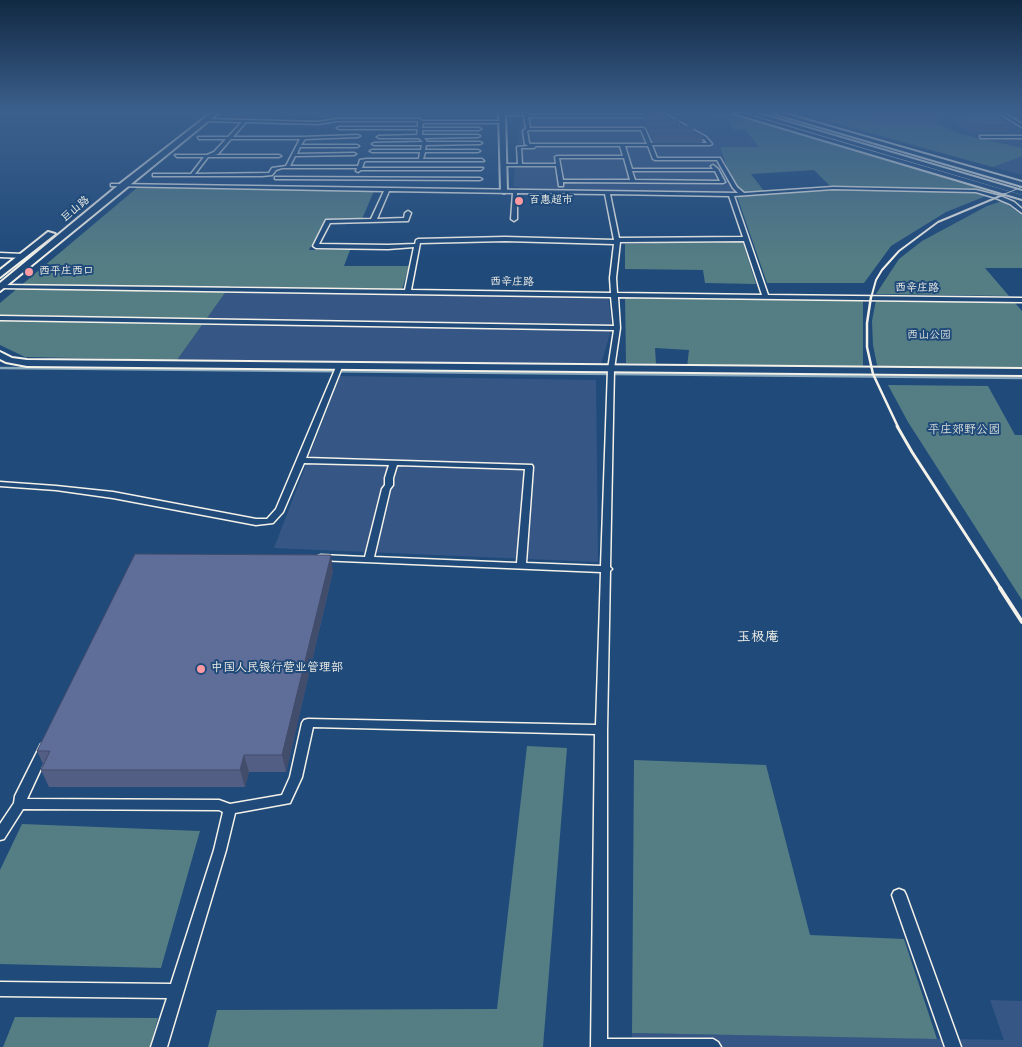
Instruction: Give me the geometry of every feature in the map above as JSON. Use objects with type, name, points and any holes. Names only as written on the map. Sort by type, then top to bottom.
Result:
[{"type":"main road","name":"巨山路","points":[[0,274],[145,162]]},
{"type":"main road","name":"巨山路","points":[[1,288],[152,162]]},
{"type":"main road","points":[[922,162],[1022,192]]},
{"type":"main road","points":[[928,162],[1022,188]]},
{"type":"street","points":[[192,175],[203,162]]},
{"type":"street","points":[[288,167],[290,162]]},
{"type":"street","points":[[352,189],[350,187],[362,162]]},
{"type":"street","points":[[422,179],[423,162]]},
{"type":"street","points":[[504,162],[504,191]]},
{"type":"street","points":[[558,162],[560,183],[633,181],[723,182],[712,162]]},
{"type":"street","points":[[628,162],[633,181]]},
{"type":"street","points":[[720,162],[735,188],[744,195]]},
{"type":"street","points":[[904,162],[1022,197]]},
{"type":"street","points":[[945,162],[1022,184]]},
{"type":"street","points":[[504,165],[558,165]]},
{"type":"street","points":[[155,175],[265,175],[270,174],[276,168],[288,167],[481,169]]},
{"type":"street","points":[[631,170],[716,170]]},
{"type":"street","points":[[277,178],[480,179]]},
{"type":"street","points":[[647,181],[647,191]]},
{"type":"street","points":[[113,185],[729,194]]},
{"type":"street","points":[[529,190],[647,191],[744,195],[833,188],[976,191],[998,196],[1022,211]]},
{"type":"street","points":[[374,220],[388,189]]},
{"type":"street","points":[[514,219],[515,191]]},
{"type":"street","points":[[607,193],[616,241],[613,278],[617,328],[611,374],[601,730],[599,1046],[713,1047]]},
{"type":"street","points":[[729,194],[765,296]]},
{"type":"street","points":[[408,213],[406,220],[328,220],[316,246],[388,247],[417,245]]},
{"type":"street","points":[[408,292],[418,241],[745,239]]},
{"type":"street","points":[[0,255],[23,256]]},
{"type":"street","name":"西辛庄路","points":[[1,288],[1022,300]]},
{"type":"street","points":[[0,318],[617,328]]},
{"type":"street","points":[[0,355],[9,360],[27,363],[339,367],[611,374],[1022,372]]},
{"type":"street","points":[[0,484],[112,495],[256,522],[270,521],[280,510],[339,367]]},
{"type":"street","points":[[300,460],[529,467],[522,566]]},
{"type":"street","points":[[369,560],[394,463]]},
{"type":"street","points":[[312,558],[607,569]]},
{"type":"street","points":[[20,804],[219,805],[230,809],[286,799],[296,776],[308,723],[601,730]]},
{"type":"street","points":[[0,835],[20,804],[21,796],[52,732]]},
{"type":"street","points":[[159,1047],[220,850],[230,809]]},
{"type":"street","points":[[899,895],[953,1047]]},
{"type":"street","points":[[0,989],[176,991]]},
{"type":"shaded area","points":[[516,162],[725,162],[735,192],[524,189],[513,186]]},
{"type":"shaded area","points":[[972,162],[1022,162],[1022,175]]},
{"type":"shaded area","points":[[226,292],[608,296],[612,327],[601,364],[177,360]]},
{"type":"shaded area","points":[[340,376],[596,380],[598,562],[274,548]]},
{"type":"shaded area","points":[[990,1000],[1022,1001],[1022,1047],[632,1047],[632,1033],[1004,1040]]},
{"type":"green space","points":[[725,162],[895,162],[996,192],[946,212],[891,246],[864,283],[767,283]],"holes":[[[814,170],[831,187],[764,191],[751,174]]]},
{"type":"green space","points":[[975,162],[1007,162],[993,167]]},
{"type":"green space","points":[[138,187],[374,191],[362,219],[325,219],[309,250],[350,250],[344,266],[409,266],[402,290],[230,286],[177,360],[25,357],[0,345],[0,303]]},
{"type":"green space","points":[[1002,201],[1022,215],[1022,268],[985,268],[1009,296],[876,294],[899,259],[922,241],[987,206]]},
{"type":"green space","points":[[742,240],[756,284],[705,283],[703,270],[625,269],[625,244]]},
{"type":"green space","points":[[625,296],[863,300],[863,368],[687,367],[689,350],[655,348],[656,364],[626,363]]},
{"type":"green space","name":"西山公园","points":[[876,300],[1015,303],[1022,311],[1022,371],[878,370],[873,345],[872,321]]},
{"type":"green space","name":"平庄郊野公园","points":[[888,385],[988,386],[1015,435],[1022,435],[1022,600],[908,422]]},
{"type":"green space","points":[[527,746],[567,748],[543,1047],[208,1047],[217,1010],[497,1009]]},
{"type":"green space","points":[[634,760],[766,765],[810,935],[904,939],[937,1039],[632,1033]]},
{"type":"green space","points":[[22,824],[200,831],[161,968],[0,964],[0,870]]},
{"type":"green space","points":[[15,1017],[158,1018],[150,1047],[3,1047]]},
{"type":"building","name":"中国人民银行营业管理部","points":[[135,554],[331,555],[282,755],[244,755],[240,770],[41,770],[50,751],[37,751]]},
{"type":"waterway","points":[[0,368],[1022,378]]},
{"type":"railway","points":[[1002,195],[1022,187]]},
{"type":"railway","points":[[871,298],[876,280],[882,270],[899,251],[938,222],[1005,194]]},
{"type":"railway","points":[[871,297],[867,323],[867,347],[873,374],[898,427]]},
{"type":"railway","points":[[897,426],[1001,589]]},
{"type":"railway","points":[[1000,588],[1022,622]]},
{"type":"place","name":"百惠超市","points":[[519,201]]},
{"type":"place","name":"西平庄西口","points":[[29,272]]},
{"type":"place","name":"中国人民银行营业管理部","points":[[201,669]]},
{"type":"district","name":"玉极庵","points":[[758,639]]}]
